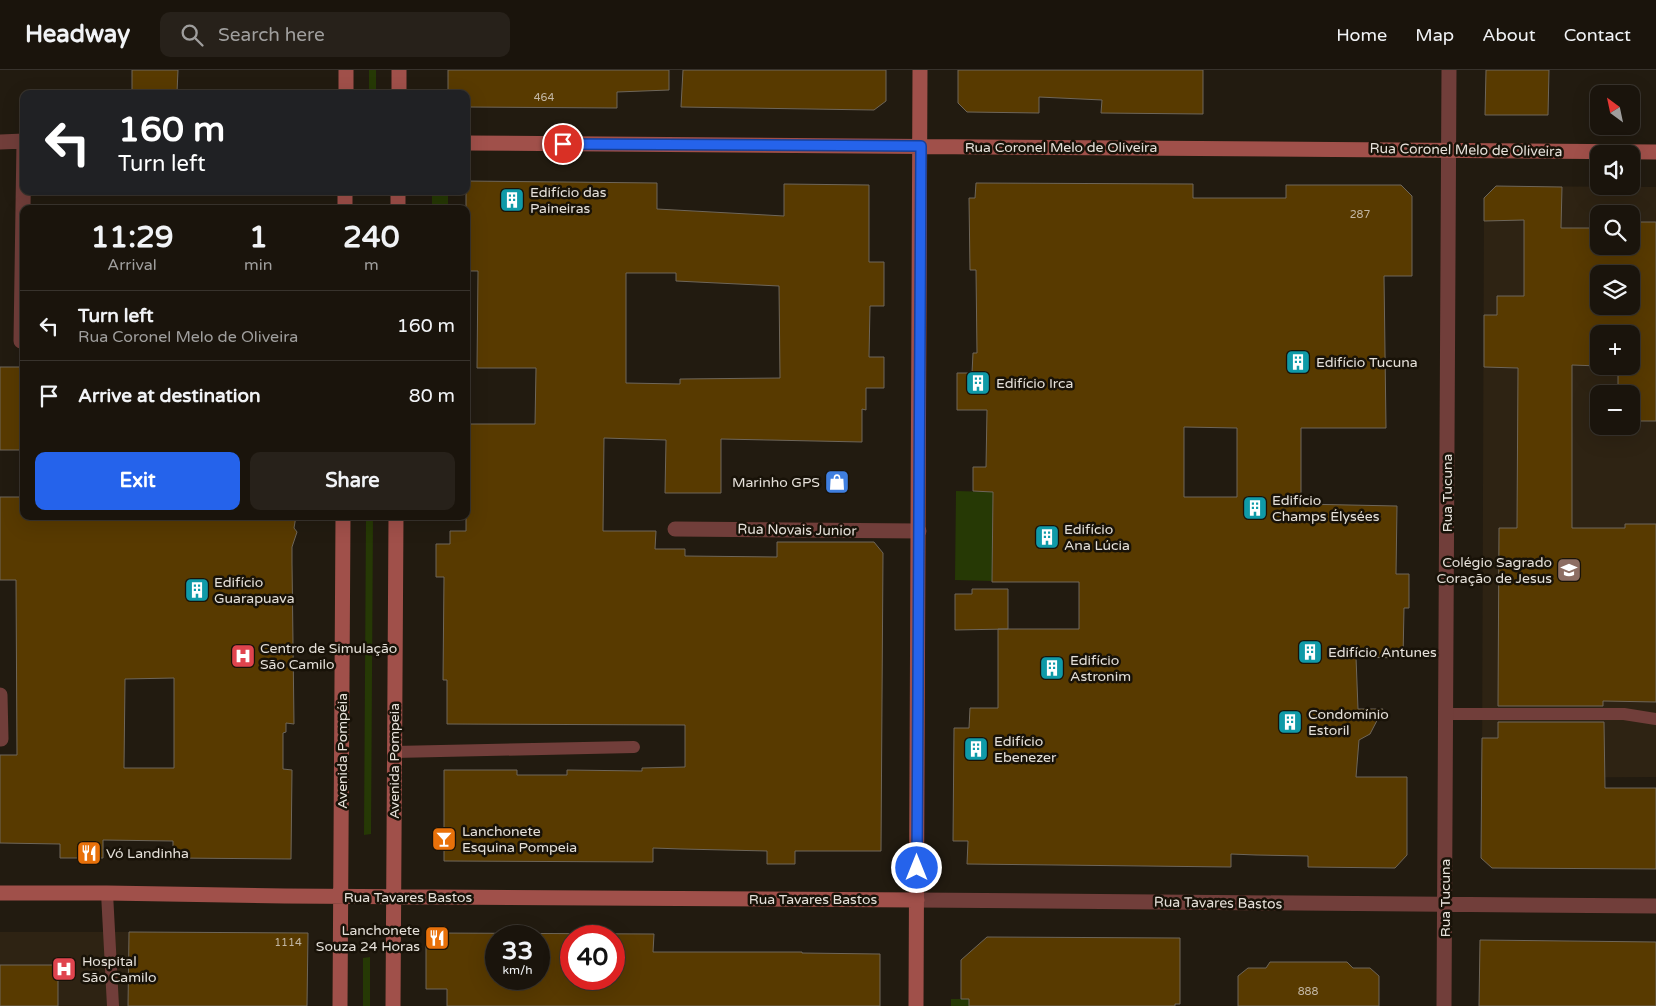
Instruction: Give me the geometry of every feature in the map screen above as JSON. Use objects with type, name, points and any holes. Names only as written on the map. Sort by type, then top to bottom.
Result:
[{"type":"street","points":[[346,70],[346,90]]},
{"type":"street","points":[[399,70],[399,90]]},
{"type":"street","points":[[916,1006],[920,70]]},
{"type":"street","name":"Rua Tucuna","points":[[1444,1006],[1449,70]]},
{"type":"street","points":[[0,142],[20,142]]},
{"type":"street","name":"Rua Coronel Melo de Oliveira","points":[[470,143],[1656,152]]},
{"type":"street","name":"Avenida Pompéia","points":[[341,896],[343,520]]},
{"type":"street","name":"Avenida Pompeia","points":[[393,1006],[396,520]]},
{"type":"street","name":"Rua Novais Junior","points":[[675,529],[919,531]]},
{"type":"street","points":[[0,695],[1,739]]},
{"type":"street","name":"Rua Tavares Bastos","points":[[0,893],[1656,906]]},
{"type":"street","points":[[340,1006],[341,896]]},
{"type":"lane","points":[[1445,714],[1624,714],[1656,719]]},
{"type":"lane","points":[[394,752],[634,747]]},
{"type":"lane","points":[[107,893],[113,1006]]},
{"type":"shaded area","name":"Colégio Sagrado Coração de Jesus","points":[[1496,186],[1590,187],[1590,195],[1640,195],[1640,187],[1656,187],[1656,777],[1482,778],[1484,198]]},
{"type":"shaded area","name":"Hospital São Camilo","points":[[0,932],[129,932],[128,1006],[0,1006]]},
{"type":"green space","points":[[369,70],[376,70],[376,89],[369,89]]},
{"type":"green space","points":[[432,195],[448,195],[448,205],[432,205]]},
{"type":"green space","points":[[956,491],[993,492],[992,581],[955,580]]},
{"type":"green space","points":[[366,520],[373,520],[371,834],[364,835]]},
{"type":"green space","points":[[370,957],[370,1006],[363,1006],[363,958]]},
{"type":"green space","points":[[951,999],[969,999],[969,1006],[951,1006]]},
{"type":"building","points":[[132,70],[178,70],[177,90],[132,90]]},
{"type":"building","points":[[448,70],[669,70],[669,90],[617,92],[617,108],[470,107],[470,90],[448,90]]},
{"type":"building","points":[[683,70],[886,70],[886,101],[874,110],[681,107]]},
{"type":"building","points":[[958,70],[1203,70],[1203,114],[1101,113],[1102,100],[1039,97],[1039,113],[967,112],[958,103]]},
{"type":"building","points":[[1486,70],[1549,70],[1548,115],[1485,115]]},
{"type":"building","points":[[470,181],[657,183],[657,209],[784,216],[784,184],[869,185],[869,262],[884,262],[884,306],[870,306],[869,357],[884,357],[884,388],[866,388],[866,410],[862,409],[862,442],[721,439],[721,493],[665,493],[666,440],[604,438],[603,531],[656,531],[655,549],[685,549],[685,556],[777,557],[777,542],[874,542],[883,553],[881,851],[795,851],[795,864],[767,864],[767,851],[653,848],[653,862],[444,861],[444,770],[517,770],[517,775],[567,775],[567,770],[642,771],[642,768],[685,767],[685,725],[447,724],[447,680],[443,680],[444,577],[436,577],[436,544],[450,544],[450,531],[466,531],[466,520],[470,520],[470,424],[535,424],[536,368],[477,368],[478,271],[470,271],[470,205],[466,205],[466,195],[470,195]],"holes":[[[626,273],[676,273],[676,281],[779,286],[780,378],[680,379],[680,384],[626,383]]]},
{"type":"building","points":[[976,183],[1193,184],[1193,198],[1286,198],[1286,185],[1401,185],[1412,196],[1412,276],[1384,276],[1386,428],[1301,428],[1301,504],[1397,506],[1396,574],[1409,574],[1409,608],[1404,608],[1403,658],[1356,657],[1358,709],[1383,709],[1370,734],[1359,740],[1356,777],[1407,777],[1407,855],[1395,868],[1308,867],[1308,856],[1231,854],[1231,867],[967,864],[968,841],[953,841],[954,728],[969,728],[970,708],[998,708],[998,629],[1079,629],[1079,582],[992,582],[993,492],[973,491],[973,467],[986,467],[987,410],[957,410],[957,373],[972,373],[973,353],[977,353],[976,270],[970,270],[969,198],[975,198]],"holes":[[[1184,427],[1237,428],[1237,497],[1184,497]]]},
{"type":"building","points":[[1496,186],[1562,187],[1561,228],[1590,228],[1590,255],[1640,255],[1640,222],[1656,222],[1656,421],[1640,421],[1640,385],[1618,385],[1618,375],[1640,375],[1640,325],[1590,325],[1590,366],[1572,365],[1572,528],[1625,528],[1625,524],[1656,524],[1656,702],[1603,701],[1603,706],[1498,706],[1499,528],[1517,528],[1518,368],[1484,367],[1484,315],[1497,315],[1497,296],[1524,296],[1524,220],[1484,221],[1484,198]]},
{"type":"building","points":[[0,367],[20,367],[20,450],[0,450]]},
{"type":"building","points":[[0,497],[20,497],[20,520],[295,520],[294,528],[297,532],[292,547],[294,724],[286,723],[286,732],[283,733],[283,769],[292,770],[291,859],[173,858],[173,841],[103,840],[103,858],[60,858],[60,844],[0,843],[0,755],[17,755],[16,580],[0,580]],"holes":[[[174,678],[174,768],[124,768],[125,679]]]},
{"type":"building","points":[[972,589],[1008,589],[1008,629],[955,630],[955,594],[972,594]]},
{"type":"building","points":[[1498,722],[1604,722],[1605,788],[1656,788],[1656,869],[1492,868],[1481,858],[1482,738],[1498,738]]},
{"type":"building","points":[[129,932],[308,933],[307,1006],[128,1006]]},
{"type":"building","points":[[435,933],[485,933],[485,990],[550,990],[550,934],[560,934],[560,990],[625,990],[625,934],[654,934],[653,952],[880,954],[880,1006],[447,1006],[447,989],[426,989],[426,942]]},
{"type":"building","points":[[987,937],[1180,938],[1180,1004],[1175,1004],[1175,1006],[969,1006],[969,999],[961,999],[961,960]]},
{"type":"building","points":[[1480,940],[1656,942],[1656,1006],[1479,1006]]},
{"type":"building","points":[[1270,962],[1347,962],[1353,968],[1370,968],[1379,976],[1379,1006],[1238,1006],[1238,976],[1248,968],[1266,968]]},
{"type":"building","points":[[0,965],[58,965],[58,1006],[0,1006]]},
{"type":"place","name":"Edifício das Paineiras","points":[[512,200]]},
{"type":"place","name":"Edifício Tucuna","points":[[1298,362]]},
{"type":"place","name":"Edifício Irca","points":[[978,383]]},
{"type":"place","name":"Marinho GPS","points":[[837,482]]},
{"type":"place","name":"Edifício Champs Élysées","points":[[1255,508]]},
{"type":"place","name":"Edifício Ana Lúcia","points":[[1047,537]]},
{"type":"place","name":"Colégio Sagrado Coração de Jesus","points":[[1569,570]]},
{"type":"place","name":"Edifício Guarapuava","points":[[197,590]]},
{"type":"place","name":"Edifício Antunes","points":[[1310,652]]},
{"type":"place","name":"Centro de Simulação São Camilo","points":[[243,656]]},
{"type":"place","name":"Edifício Astronim","points":[[1052,668]]},
{"type":"place","name":"Condomínio Estoril","points":[[1290,722]]},
{"type":"place","name":"Edifício Ebenezer","points":[[976,749]]},
{"type":"place","name":"Lanchonete Esquina Pompeia","points":[[444,839]]},
{"type":"place","name":"Vó Landinha","points":[[89,853]]},
{"type":"place","name":"Lanchonete Souza 24 Horas","points":[[437,938]]},
{"type":"place","name":"Hospital São Camilo","points":[[64,969]]},
{"type":"route","points":[[563,144],[921,146],[917,868]]}]
